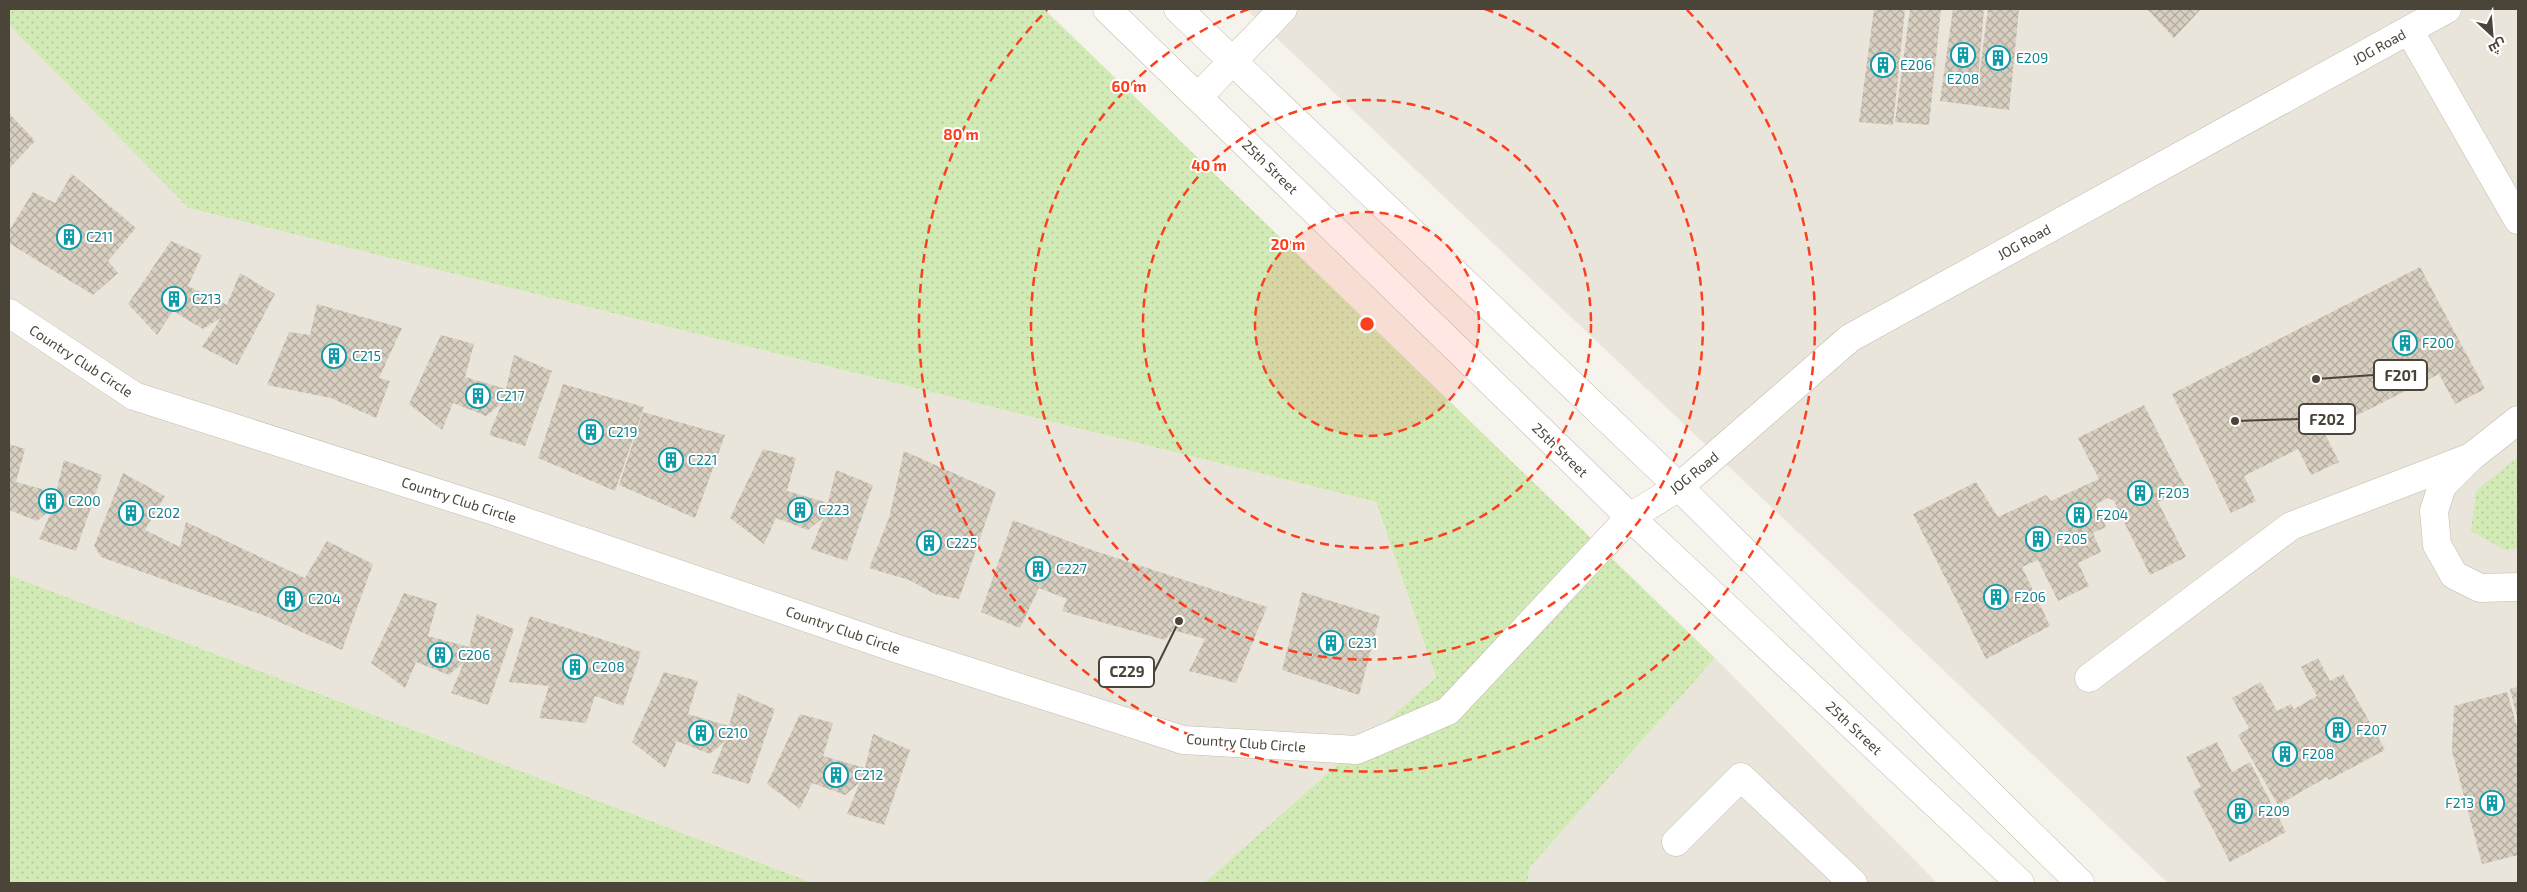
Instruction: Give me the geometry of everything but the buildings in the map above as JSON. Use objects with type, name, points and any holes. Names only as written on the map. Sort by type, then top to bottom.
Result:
[{"type":"street","name":"25th Street","points":[[1107,9],[1630,517],[2020,883]]},
{"type":"street","points":[[1178,9],[1679,488],[2080,883]]},
{"type":"street","points":[[1198,97],[1234,62],[1283,9]]},
{"type":"street","name":"JOG Road","points":[[1630,517],[1679,488],[1850,338],[2447,9]]},
{"type":"street","points":[[2409,30],[2518,220]]},
{"type":"street","name":"Country Club Circle","points":[[9,313],[134,396],[497,512],[895,648],[1183,740],[1357,750],[1448,711],[1630,517]]},
{"type":"street","points":[[2518,420],[2471,457],[2442,486],[2434,511],[2437,545],[2454,575],[2480,588],[2518,587]]},
{"type":"street","points":[[2089,678],[2291,526],[2471,457]]},
{"type":"street","points":[[1676,842],[1741,777],[1853,883]]},
{"type":"shaded area","points":[[1246,9],[2518,9],[2518,883],[2168,883]]},
{"type":"shaded area","points":[[9,25],[188,208],[1376,502],[1436,677],[1204,883],[813,883],[9,575]]},
{"type":"shaded area","points":[[1715,658],[1937,883],[1527,883],[1530,867]]},
{"type":"green space","points":[[9,9],[1044,9],[1715,658],[1530,867],[1527,883],[1204,883],[1436,677],[1376,502],[188,208],[9,25]]},
{"type":"green space","points":[[2518,457],[2518,548],[2505,550],[2471,531],[2476,491]]},
{"type":"green space","points":[[9,575],[813,883],[9,883]]},
{"type":"place","name":"E208","points":[[1963,55]]},
{"type":"place","name":"E209","points":[[1998,58]]},
{"type":"place","name":"E206","points":[[1883,65]]},
{"type":"place","name":"C211","points":[[69,237]]},
{"type":"place","name":"C213","points":[[174,299]]},
{"type":"place","name":"F200","points":[[2405,343]]},
{"type":"place","name":"C215","points":[[334,356]]},
{"type":"place","name":"F201","points":[[2316,379]]},
{"type":"place","name":"C217","points":[[478,396]]},
{"type":"place","name":"F202","points":[[2235,421]]},
{"type":"place","name":"C219","points":[[591,432]]},
{"type":"place","name":"C221","points":[[671,460]]},
{"type":"place","name":"F203","points":[[2140,493]]},
{"type":"place","name":"C200","points":[[51,501]]},
{"type":"place","name":"C223","points":[[800,510]]},
{"type":"place","name":"C202","points":[[131,513]]},
{"type":"place","name":"F204","points":[[2079,515]]},
{"type":"place","name":"F205","points":[[2038,539]]},
{"type":"place","name":"C225","points":[[929,543]]},
{"type":"place","name":"C227","points":[[1038,569]]},
{"type":"place","name":"F206","points":[[1996,597]]},
{"type":"place","name":"C204","points":[[290,599]]},
{"type":"place","name":"C229","points":[[1179,621]]},
{"type":"place","name":"C231","points":[[1331,643]]},
{"type":"place","name":"C206","points":[[440,655]]},
{"type":"place","name":"C208","points":[[575,667]]},
{"type":"place","name":"F207","points":[[2338,730]]},
{"type":"place","name":"C210","points":[[701,733]]},
{"type":"place","name":"F208","points":[[2285,754]]},
{"type":"place","name":"C212","points":[[836,775]]},
{"type":"place","name":"F213","points":[[2492,803]]},
{"type":"place","name":"F209","points":[[2240,811]]}]
